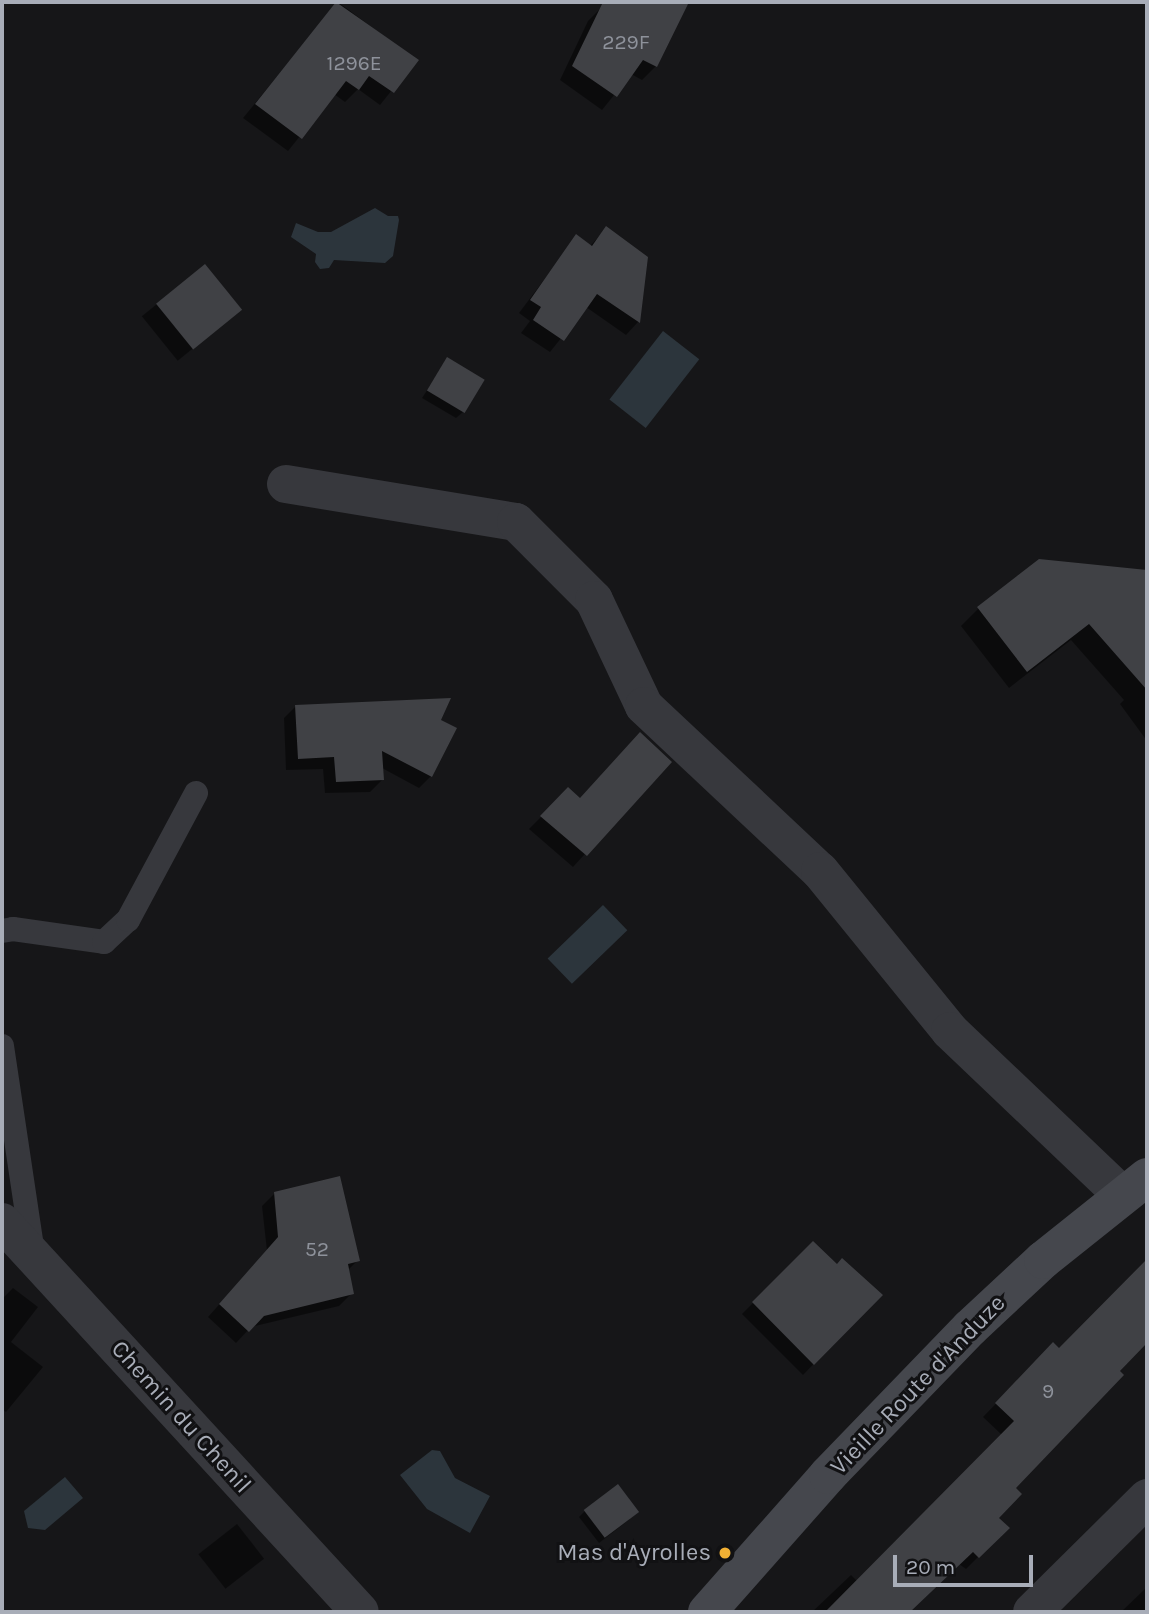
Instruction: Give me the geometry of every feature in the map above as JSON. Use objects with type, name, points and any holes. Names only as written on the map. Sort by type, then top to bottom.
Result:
[{"type":"street","points":[[286,484],[516,522],[594,600],[644,706],[820,871],[950,1031],[1134,1186]]},
{"type":"street","name":"Vieille Route d'Anduze","points":[[707,1612],[828,1475],[970,1328],[1134,1186]]},
{"type":"street","name":"Chemin du Chenil","points":[[2,1222],[360,1612]]},
{"type":"street","points":[[1032,1612],[1147,1498]]},
{"type":"lane","points":[[2,931],[13,929],[104,942],[128,920],[196,793]]},
{"type":"lane","points":[[2,1046],[33,1255]]},
{"type":"shaded area","points":[[375,208],[388,216],[398,216],[399,220],[393,256],[385,263],[334,260],[329,268],[320,269],[315,262],[316,254],[291,237],[296,223],[318,232],[331,232]]},
{"type":"shaded area","points":[[663,331],[699,359],[646,428],[609,400]]},
{"type":"shaded area","points":[[603,905],[627,930],[572,984],[548,958]]},
{"type":"shaded area","points":[[432,1450],[440,1451],[455,1478],[490,1496],[470,1533],[427,1509],[400,1475]]},
{"type":"shaded area","points":[[65,1477],[83,1498],[45,1530],[28,1528],[24,1511]]},
{"type":"building","points":[[336,2],[419,60],[394,93],[369,76],[359,90],[346,81],[302,139],[255,104]]},
{"type":"building","points":[[603,2],[689,2],[657,67],[643,60],[617,97],[572,66]]},
{"type":"building","points":[[606,226],[648,257],[640,323],[597,294],[564,341],[533,320],[541,307],[530,300],[576,234],[592,246]]},
{"type":"building","points":[[205,264],[242,310],[193,349],[156,304]]},
{"type":"building","points":[[447,357],[485,380],[465,413],[427,390]]},
{"type":"building","points":[[1039,559],[1147,570],[1147,690],[1089,624],[1027,672],[977,607]]},
{"type":"building","points":[[451,698],[441,720],[457,728],[432,777],[382,751],[384,780],[336,782],[334,757],[298,759],[295,705]]},
{"type":"building","points":[[640,732],[672,762],[587,856],[540,816],[568,787],[580,798]]},
{"type":"building","points":[[340,1176],[360,1261],[348,1264],[354,1294],[264,1316],[249,1332],[219,1304],[278,1237],[274,1192]]},
{"type":"building","points":[[813,1241],[837,1264],[842,1258],[883,1295],[814,1365],[752,1302]]},
{"type":"building","points":[[1147,1259],[1147,1343],[1120,1371],[1124,1375],[1016,1488],[1022,1494],[999,1518],[1010,1528],[979,1558],[973,1552],[910,1612],[825,1612],[1014,1421],[995,1403],[1053,1342],[1059,1348]]},
{"type":"building","points":[[618,1484],[639,1512],[605,1538],[584,1510]]},
{"type":"place","name":"Mas d'Ayrolles","points":[[725,1553]]}]
